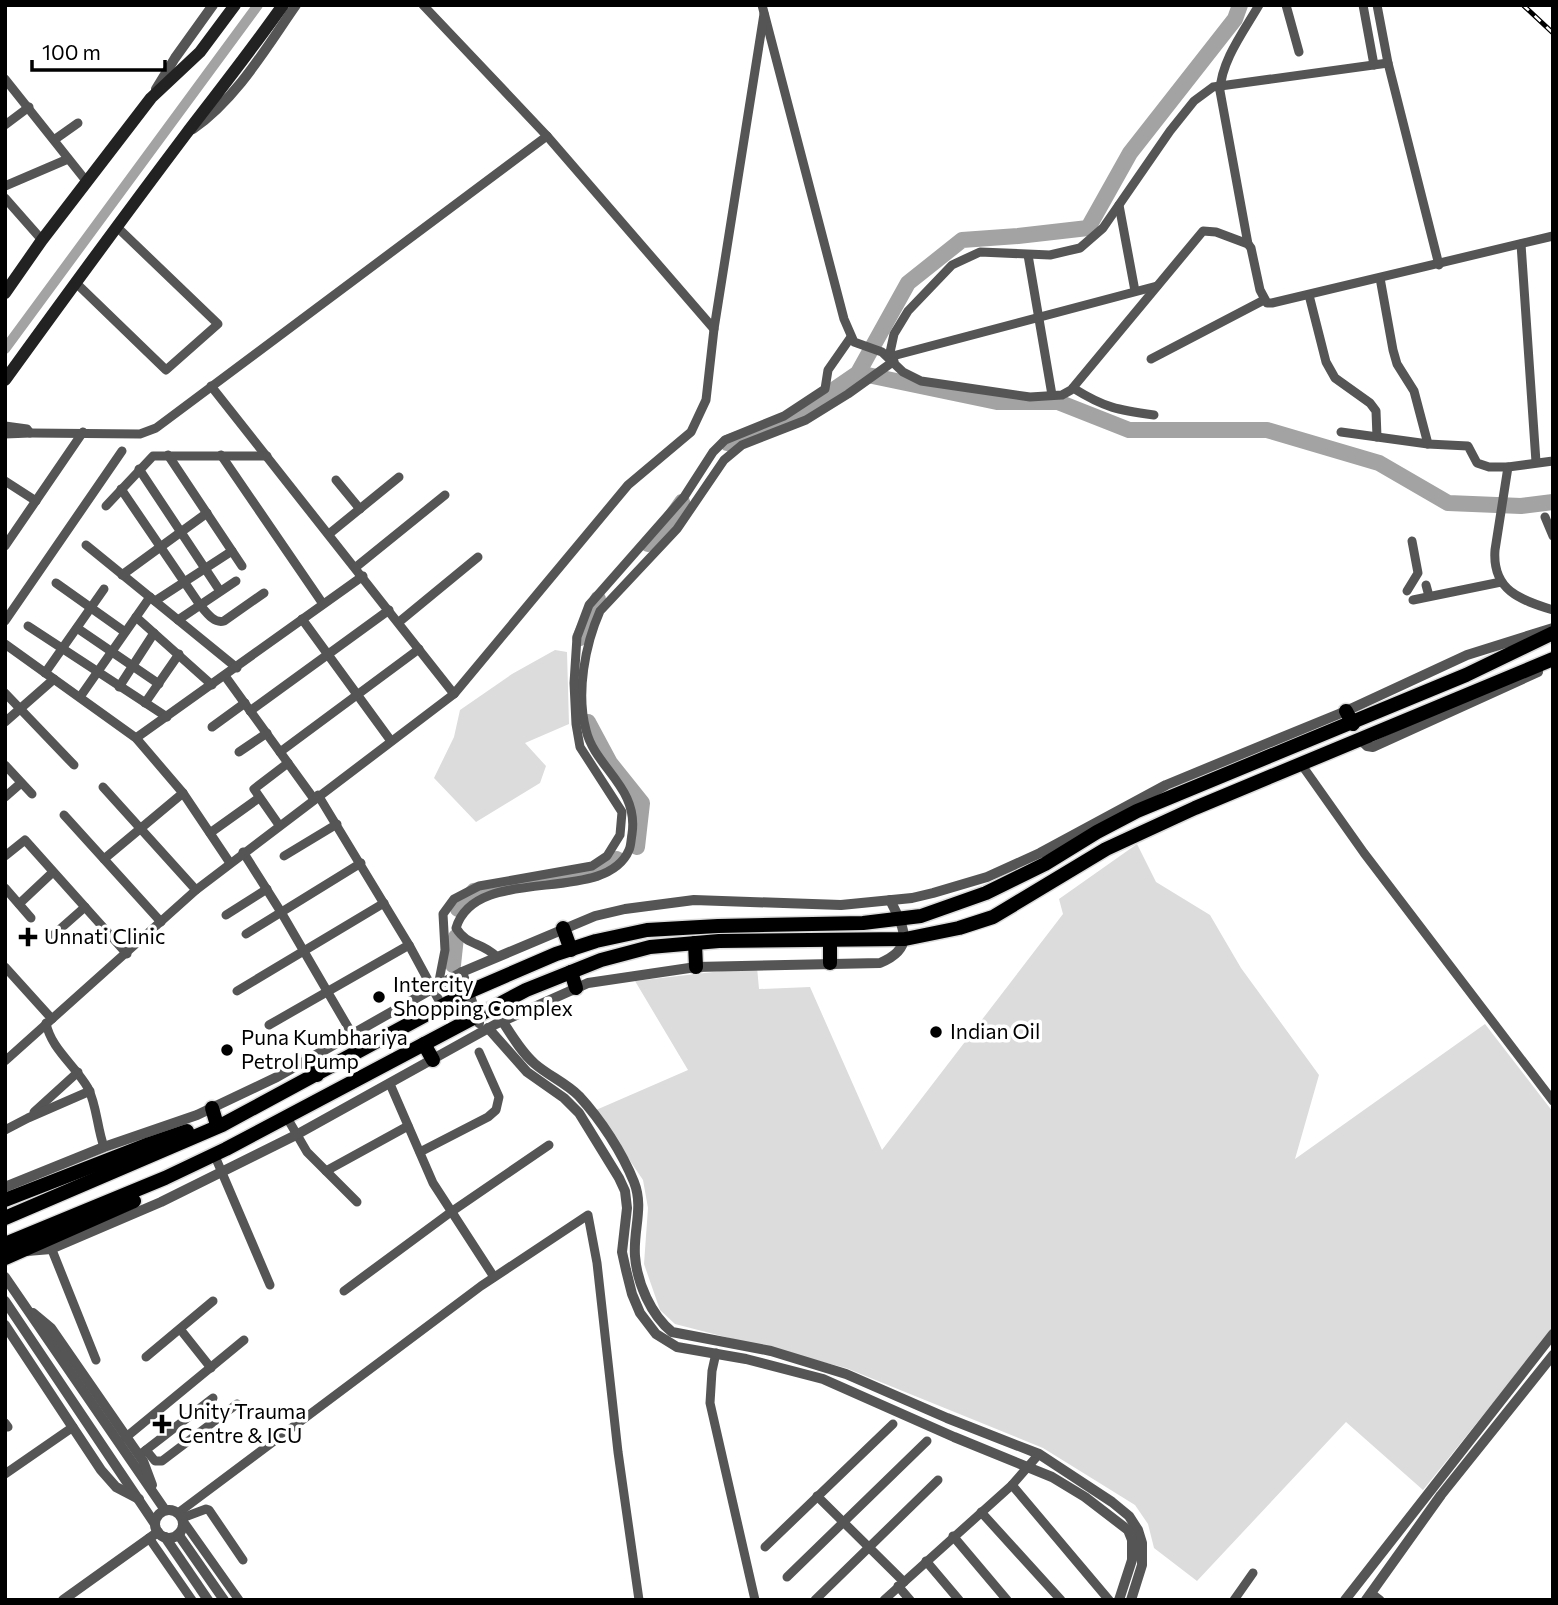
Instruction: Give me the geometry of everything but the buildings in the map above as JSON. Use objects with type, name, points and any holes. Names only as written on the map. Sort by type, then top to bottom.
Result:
[{"type":"highway","points":[[5,1218],[220,1125],[468,992],[571,950],[647,930],[863,923],[921,916],[986,893],[1045,864],[1137,811],[1349,717],[1370,716],[1466,675],[1553,633]]},
{"type":"highway","points":[[5,1244],[179,1171],[526,990],[601,960],[650,947],[695,943],[905,939],[959,928],[993,916],[1106,849],[1195,808],[1553,659]]},
{"type":"highway","points":[[563,928],[571,950]]},
{"type":"highway","points":[[830,940],[830,963]]},
{"type":"highway","points":[[695,943],[696,967]]},
{"type":"highway","points":[[570,972],[576,988]]},
{"type":"highway","points":[[424,1044],[433,1060]]},
{"type":"highway","points":[[309,1059],[317,1075]]},
{"type":"highway","points":[[212,1108],[220,1125]]},
{"type":"highway","points":[[5,1200],[149,1144],[206,1125],[220,1125]]},
{"type":"highway","points":[[5,1258],[20,1251],[50,1245],[181,1179],[179,1171]]},
{"type":"main road","points":[[5,293],[42,240],[151,98],[200,52],[234,5]]},
{"type":"main road","points":[[5,380],[75,282],[242,64],[283,5]]},
{"type":"street","points":[[151,98],[175,58],[214,5]]},
{"type":"street","points":[[187,133],[208,118],[252,69],[296,5]]},
{"type":"street","points":[[423,5],[547,136],[714,329]]},
{"type":"street","points":[[1259,5],[1225,66],[1220,85],[1248,244],[1264,300],[1272,303],[1309,295],[1553,236]]},
{"type":"street","points":[[1286,5],[1299,52]]},
{"type":"street","points":[[1363,5],[1374,65]]},
{"type":"street","points":[[1377,5],[1388,63],[1439,265]]},
{"type":"street","points":[[763,10],[844,319],[853,340],[890,358],[904,372],[921,381],[999,394],[1030,397],[1062,395],[1073,388],[1203,231],[1216,232],[1248,244]]},
{"type":"street","points":[[5,1060],[243,852],[454,694],[628,485],[691,432],[706,400],[714,329],[763,10]]},
{"type":"street","points":[[890,358],[894,334],[908,311],[952,265],[980,252],[1050,256],[1080,248],[1103,228],[1194,101],[1220,85],[1388,63]]},
{"type":"street","points":[[5,79],[87,182]]},
{"type":"street","points":[[5,124],[29,107]]},
{"type":"street","points":[[54,140],[78,122]]},
{"type":"street","points":[[5,434],[148,432],[547,136]]},
{"type":"street","points":[[5,186],[68,159]]},
{"type":"street","points":[[5,198],[9,210],[42,240]]},
{"type":"street","points":[[1119,205],[1135,291]]},
{"type":"street","points":[[75,282],[166,370],[218,324],[118,228]]},
{"type":"street","points":[[1521,244],[1536,462]]},
{"type":"street","points":[[1028,255],[1052,395]]},
{"type":"street","points":[[1380,278],[1392,350],[1397,364],[1414,391],[1428,444]]},
{"type":"street","points":[[496,957],[486,947],[463,938],[456,928],[460,915],[474,901],[497,893],[596,876],[615,867],[629,850],[634,824],[629,801],[586,731],[583,690],[585,658],[600,611],[677,529],[724,460],[742,445],[806,420],[848,394],[890,358],[1157,286]]},
{"type":"street","points":[[1309,295],[1326,362],[1335,378],[1370,403],[1376,411],[1377,437]]},
{"type":"street","points":[[1151,359],[1264,300]]},
{"type":"street","points":[[435,987],[445,950],[443,914],[454,899],[479,886],[592,866],[607,856],[620,835],[622,811],[580,747],[576,723],[574,683],[577,637],[589,605],[684,497],[713,452],[726,440],[784,416],[825,389],[828,370],[853,340]]},
{"type":"street","points":[[211,386],[454,694]]},
{"type":"street","points":[[1073,388],[1097,403],[1116,410],[1154,415]]},
{"type":"street","points":[[5,426],[27,429],[30,433]]},
{"type":"street","points":[[7,539],[83,432]]},
{"type":"street","points":[[1341,432],[1428,444],[1468,446],[1477,463],[1482,466],[1508,467],[1553,461]]},
{"type":"street","points":[[5,621],[122,451]]},
{"type":"street","points":[[168,454],[242,566]]},
{"type":"street","points":[[222,455],[323,604]]},
{"type":"street","points":[[106,506],[153,456],[267,456]]},
{"type":"street","points":[[1508,467],[1494,559],[1501,582],[1510,593],[1553,610]]},
{"type":"street","points":[[139,469],[220,591]]},
{"type":"street","points":[[329,534],[399,477]]},
{"type":"street","points":[[336,480],[360,509]]},
{"type":"street","points":[[5,481],[36,501]]},
{"type":"street","points":[[121,489],[200,606],[219,623],[264,593]]},
{"type":"street","points":[[356,567],[445,495]]},
{"type":"street","points":[[122,575],[207,513]]},
{"type":"street","points":[[1545,517],[1553,536]]},
{"type":"street","points":[[1412,541],[1418,573],[1410,596],[1429,596],[1501,582]]},
{"type":"street","points":[[86,545],[237,668]]},
{"type":"street","points":[[80,697],[136,617],[152,599],[232,551]]},
{"type":"street","points":[[399,622],[478,556]]},
{"type":"street","points":[[136,738],[363,576]]},
{"type":"street","points":[[178,620],[236,581]]},
{"type":"street","points":[[56,583],[125,632]]},
{"type":"street","points":[[1426,585],[1429,596]]},
{"type":"street","points":[[5,722],[49,676],[62,648],[104,589]]},
{"type":"street","points":[[212,727],[328,655],[389,610]]},
{"type":"street","points":[[136,617],[212,685]]},
{"type":"street","points":[[302,619],[391,741]]},
{"type":"street","points":[[29,625],[97,673],[167,717]]},
{"type":"street","points":[[77,628],[159,684]]},
{"type":"street","points":[[5,1188],[104,1147],[212,1108],[277,1077],[462,972],[595,916],[625,909],[694,900],[841,905],[933,893],[987,877],[1040,853],[1166,785],[1349,717],[1467,655],[1553,628]]},
{"type":"street","points":[[119,687],[154,633]]},
{"type":"street","points":[[5,644],[136,738],[183,793],[230,863]]},
{"type":"street","points":[[281,752],[419,649]]},
{"type":"street","points":[[145,703],[179,654]]},
{"type":"street","points":[[1364,737],[1373,747],[1553,665]]},
{"type":"street","points":[[225,676],[288,763],[337,824],[435,987],[442,1006]]},
{"type":"street","points":[[5,693],[74,765]]},
{"type":"street","points":[[239,752],[267,733]]},
{"type":"street","points":[[279,825],[254,789],[288,763]]},
{"type":"street","points":[[1301,764],[1364,853],[1553,1101]]},
{"type":"street","points":[[5,765],[32,794]]},
{"type":"street","points":[[5,797],[21,783]]},
{"type":"street","points":[[103,787],[196,891]]},
{"type":"street","points":[[104,859],[183,793]]},
{"type":"street","points":[[210,833],[259,798]]},
{"type":"street","points":[[64,816],[161,922]]},
{"type":"street","points":[[284,856],[337,824]]},
{"type":"street","points":[[5,856],[25,840],[127,954]]},
{"type":"street","points":[[243,852],[362,1051]]},
{"type":"street","points":[[246,934],[360,863]]},
{"type":"street","points":[[19,904],[53,872]]},
{"type":"street","points":[[5,888],[31,918]]},
{"type":"street","points":[[226,915],[267,889]]},
{"type":"street","points":[[96,1360],[50,1245],[161,1202],[296,1135],[485,1030],[588,983],[696,967],[880,962],[893,957],[900,951],[905,939],[900,919],[890,900]]},
{"type":"street","points":[[237,991],[384,903]]},
{"type":"street","points":[[51,937],[85,907]]},
{"type":"street","points":[[270,1025],[409,945]]},
{"type":"street","points":[[5,967],[49,1021],[49,1037],[90,1091],[104,1147]]},
{"type":"street","points":[[462,972],[476,1015],[485,1030],[527,1072],[564,1098],[579,1114],[619,1178],[625,1191],[627,1208],[622,1252],[632,1294],[647,1324],[665,1342],[677,1347],[716,1353],[823,1379],[954,1437],[1030,1466],[1085,1497],[1128,1530],[1132,1540],[1132,1559],[1119,1600]]},
{"type":"street","points":[[503,1022],[535,1065],[565,1084],[588,1107],[627,1166],[640,1202],[635,1255],[639,1275],[649,1302],[663,1325],[672,1332],[771,1351],[846,1374],[1039,1454],[1112,1502],[1129,1516],[1138,1530],[1142,1543],[1142,1565],[1131,1600]]},
{"type":"street","points":[[420,1152],[488,1117],[496,1110],[499,1097],[479,1052]]},
{"type":"street","points":[[28,1118],[78,1072]]},
{"type":"street","points":[[390,1084],[433,1183],[494,1277]]},
{"type":"street","points":[[5,1130],[90,1091]]},
{"type":"street","points":[[286,1116],[307,1152],[357,1202]]},
{"type":"street","points":[[326,1171],[408,1126]]},
{"type":"street","points":[[344,1291],[451,1212],[549,1145]]},
{"type":"street","points":[[214,1154],[270,1285]]},
{"type":"street","points":[[224,1600],[178,1534],[181,1518],[494,1277],[588,1215],[597,1263],[618,1452],[639,1600]]},
{"type":"street","points":[[5,1277],[156,1499],[165,1510],[181,1518],[239,1600]]},
{"type":"street","points":[[5,1301],[139,1499],[192,1600]]},
{"type":"street","points":[[146,1357],[213,1301]]},
{"type":"street","points":[[25,1307],[51,1328],[125,1438],[155,1461],[162,1461],[237,1404]]},
{"type":"street","points":[[5,1325],[101,1470],[116,1487],[139,1499]]},
{"type":"street","points":[[180,1329],[211,1368]]},
{"type":"street","points":[[1345,1600],[1553,1334]]},
{"type":"street","points":[[125,1438],[244,1340]]},
{"type":"street","points":[[716,1353],[710,1403],[755,1600]]},
{"type":"street","points":[[1372,1598],[1378,1583],[1441,1496],[1553,1355]]},
{"type":"street","points":[[142,1453],[213,1398]]},
{"type":"street","points":[[765,1547],[893,1424]]},
{"type":"street","points":[[5,1474],[73,1427]]},
{"type":"street","points":[[787,1577],[927,1441]]},
{"type":"street","points":[[142,1453],[156,1499]]},
{"type":"street","points":[[884,1600],[1012,1485],[1039,1454]]},
{"type":"street","points":[[815,1600],[938,1480]]},
{"type":"street","points":[[1012,1485],[1109,1600]]},
{"type":"street","points":[[817,1496],[901,1584],[909,1600]]},
{"type":"street","points":[[165,1510],[158,1516],[157,1533],[208,1600]]},
{"type":"street","points":[[181,1518],[209,1510],[243,1560]]},
{"type":"street","points":[[981,1512],[1061,1600]]},
{"type":"street","points":[[64,1600],[157,1533],[178,1534]]},
{"type":"street","points":[[953,1536],[1007,1600]]},
{"type":"street","points":[[926,1561],[959,1600]]},
{"type":"street","points":[[1237,1599],[1253,1573]]},
{"type":"street","points":[[1364,1574],[1378,1583]]},
{"type":"shaded area","points":[[555,650],[567,652],[569,724],[525,743],[546,766],[540,783],[476,822],[434,778],[454,737],[460,710],[512,674]]},
{"type":"shaded area","points":[[1137,844],[1156,882],[1210,915],[1241,968],[1319,1075],[1295,1159],[1485,1024],[1553,1112],[1553,1328],[1423,1490],[1346,1422],[1197,1581],[1154,1548],[1148,1524],[1135,1505],[1043,1448],[846,1368],[675,1324],[660,1310],[644,1264],[648,1208],[643,1180],[596,1110],[688,1070],[635,981],[757,967],[759,989],[810,987],[882,1150],[1063,914],[1059,899]]},
{"type":"waterway","points":[[5,349],[258,5]]},
{"type":"waterway","points":[[727,443],[788,421],[858,373],[908,283],[962,240],[1088,228],[1130,153],[1235,19],[1240,5]]},
{"type":"waterway","points":[[858,373],[997,402],[1058,402],[1129,430],[1267,430],[1379,463],[1448,503],[1521,506],[1553,502]]},
{"type":"waterway","points":[[648,544],[661,532],[682,502]]},
{"type":"waterway","points":[[580,638],[598,599]]},
{"type":"waterway","points":[[588,722],[610,763],[642,803],[637,847]]},
{"type":"waterway","points":[[458,909],[474,891],[596,873],[617,859]]},
{"type":"waterway","points":[[453,965],[456,937]]},
{"type":"railway","points":[[1523,5],[1553,33]]},
{"type":"place","name":"Unnati Clinic","points":[[28,937]]},
{"type":"place","name":"Intercity Shopping Complex","points":[[379,997]]},
{"type":"place","name":"Indian Oil","points":[[936,1032]]},
{"type":"place","name":"Puna Kumbhariya Petrol Pump","points":[[227,1050]]},
{"type":"place","name":"Unity Trauma Centre & ICU","points":[[162,1424]]}]
